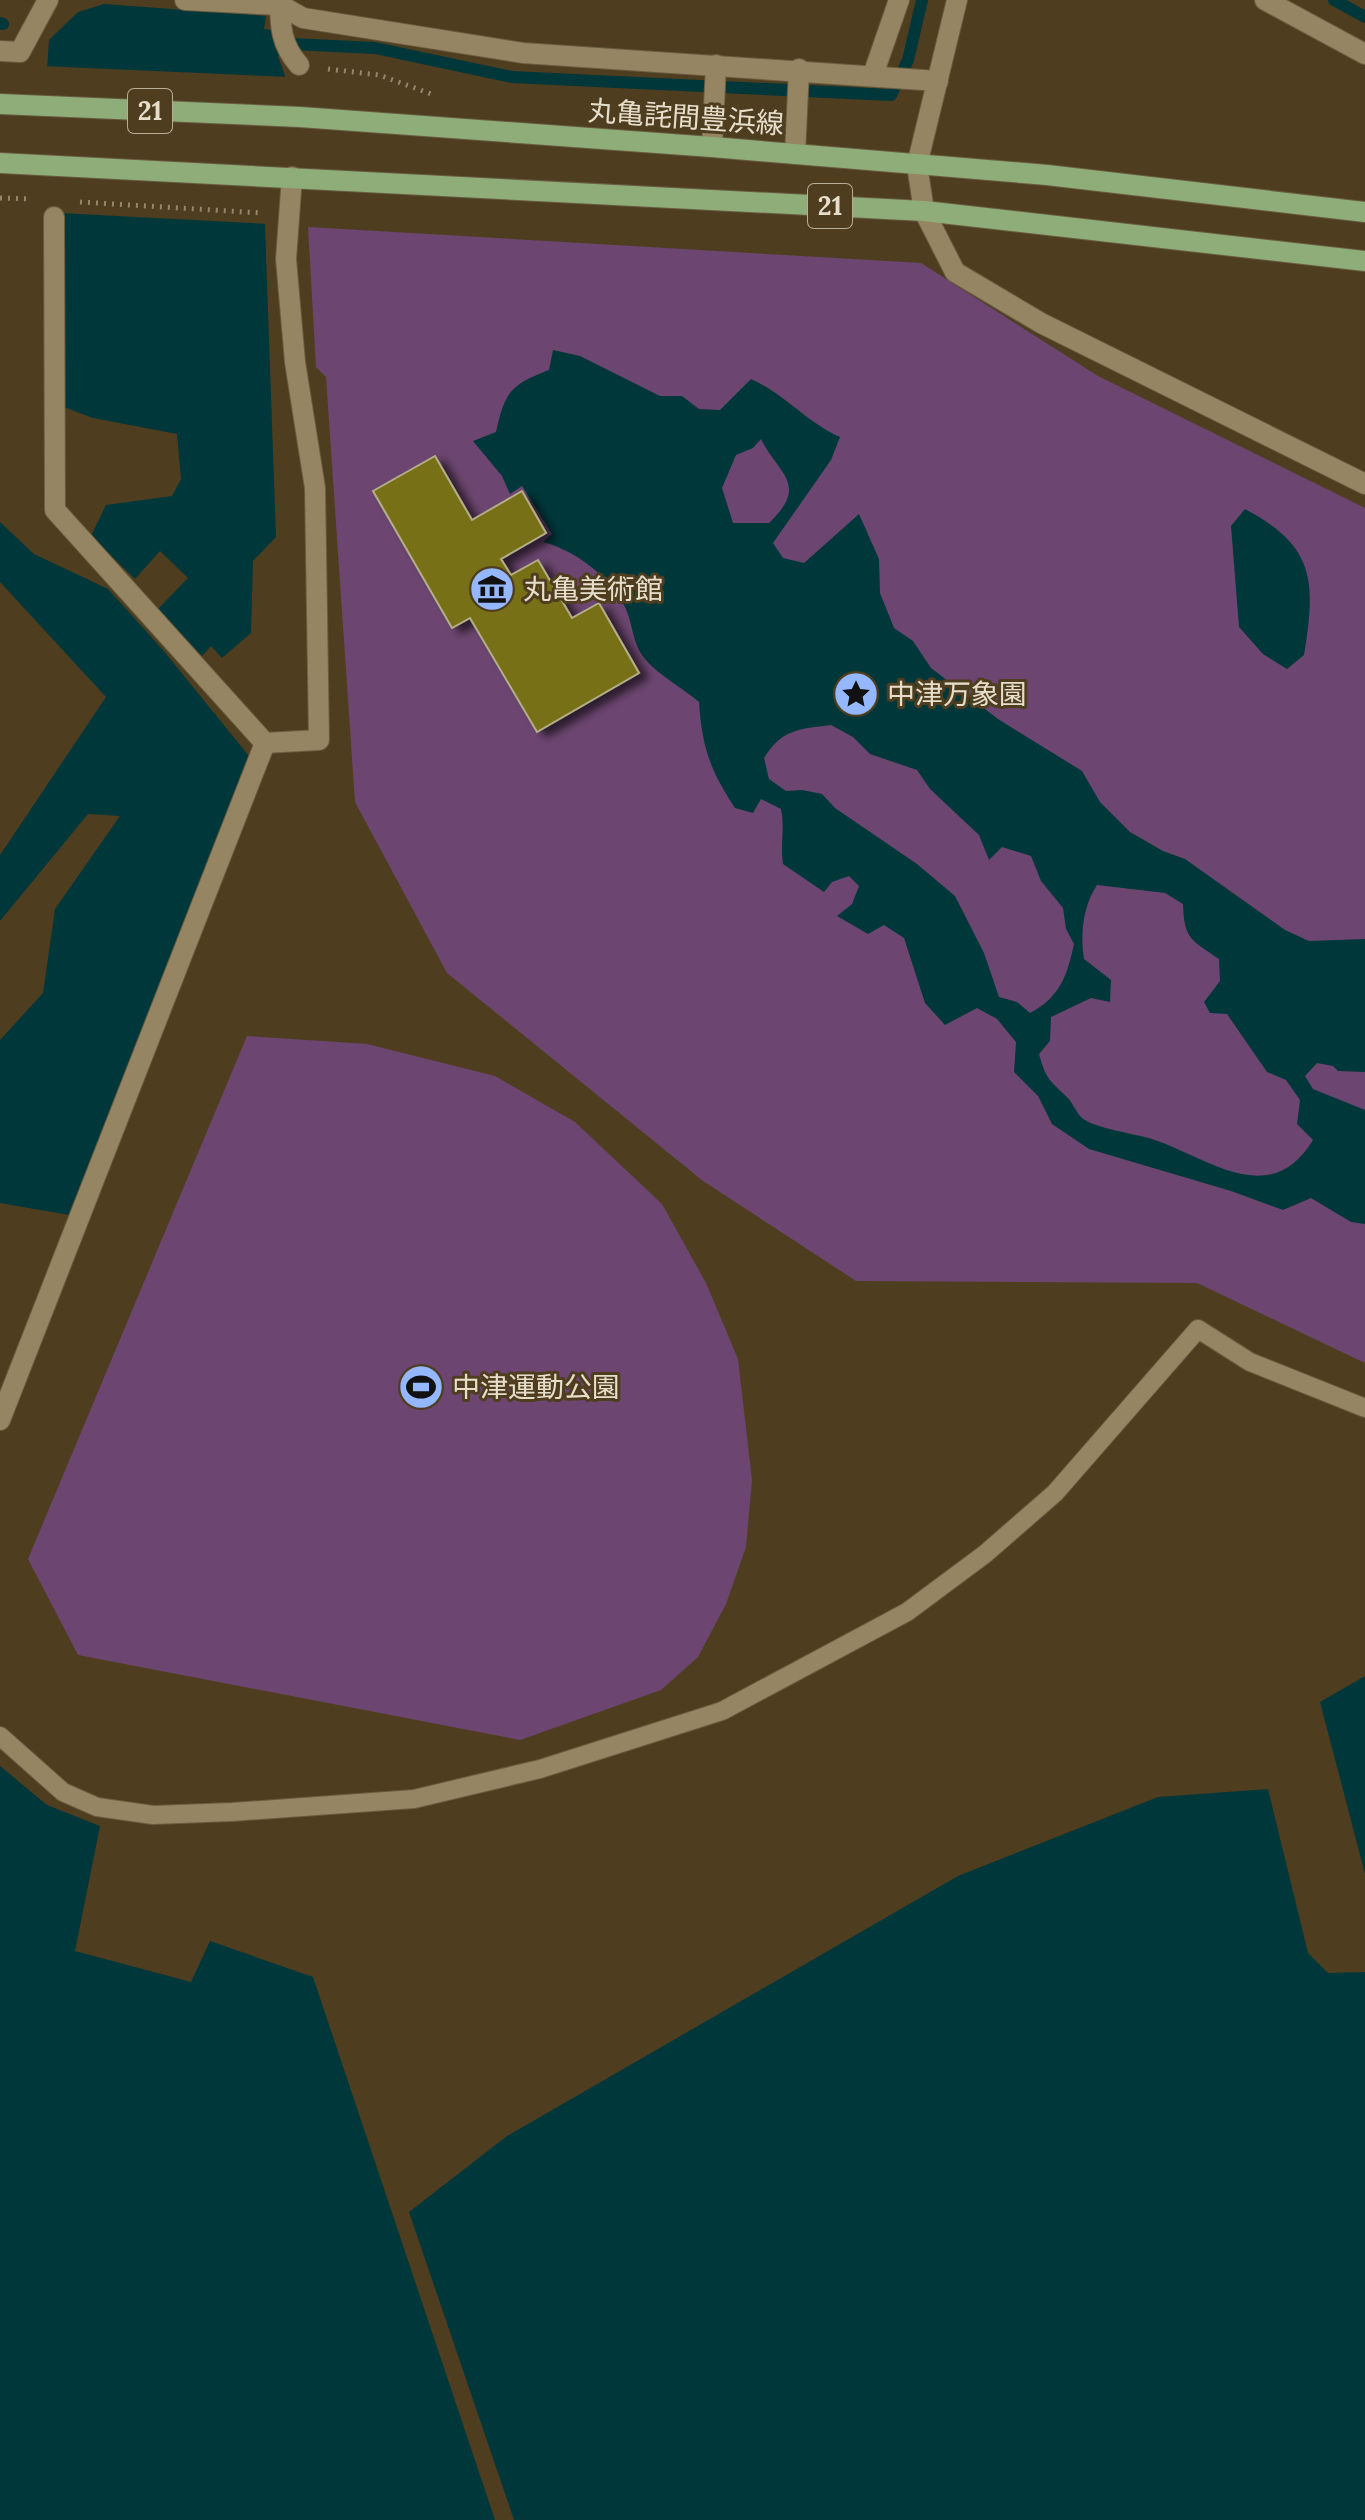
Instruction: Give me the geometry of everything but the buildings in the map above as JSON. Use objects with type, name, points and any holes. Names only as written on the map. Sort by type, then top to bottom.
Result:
[{"type":"main road","name":"丸亀詫間豊浜線","points":[[0,104],[300,117],[712,147],[1047,175],[1365,212]]},
{"type":"main road","name":"21","points":[[0,163],[924,211],[1365,261]]},
{"type":"street","points":[[0,51],[20,52],[48,0]]},
{"type":"street","points":[[185,0],[280,3],[303,18],[523,53],[716,71],[798,76],[878,75],[938,81]]},
{"type":"street","points":[[878,75],[899,0]]},
{"type":"street","points":[[957,0],[917,165],[924,211],[955,272],[1041,323],[1365,484]]},
{"type":"street","points":[[1265,0],[1365,54]]},
{"type":"street","points":[[280,3],[280,31],[294,60]]},
{"type":"street","points":[[712,147],[716,71]]},
{"type":"street","points":[[795,154],[798,76]]},
{"type":"street","points":[[265,743],[319,740],[315,488],[295,362],[286,259],[292,177]]},
{"type":"street","points":[[54,217],[55,510],[265,743]]},
{"type":"street","points":[[0,1420],[265,743]]},
{"type":"lane","points":[[0,1736],[63,1792],[97,1807],[153,1815],[414,1799],[540,1769],[722,1711],[907,1612],[985,1554],[1055,1493],[1198,1329],[1250,1362],[1365,1408]]},
{"type":"path","points":[[294,60],[379,75],[441,97]]},
{"type":"path","points":[[0,198],[31,200]]},
{"type":"path","points":[[78,202],[267,213]]},
{"type":"shaded area","name":"中津万象園","points":[[308,227],[921,263],[1098,376],[1365,508],[1365,1363],[1197,1283],[856,1281],[703,1181],[447,973],[355,802],[326,377],[316,367]]},
{"type":"shaded area","name":"中津運動公園","points":[[247,1036],[367,1044],[495,1076],[575,1122],[662,1204],[706,1283],[738,1359],[752,1480],[746,1547],[726,1604],[698,1657],[661,1690],[520,1740],[78,1655],[28,1559]]},
{"type":"water","points":[[104,4],[266,16],[264,29],[290,32],[297,54],[278,56],[285,76],[265,227],[276,537],[253,561],[251,633],[222,658],[211,646],[202,656],[158,609],[188,578],[160,551],[135,579],[91,536],[106,505],[172,496],[181,479],[177,434],[93,418],[61,406],[64,213],[47,69],[49,40],[78,12]]},
{"type":"water","points":[[553,350],[580,356],[660,396],[682,396],[699,409],[720,410],[751,379],[840,437],[831,460],[773,543],[783,558],[804,563],[859,514],[879,559],[880,593],[894,628],[913,641],[931,668],[998,719],[1082,771],[1100,802],[1130,832],[1163,851],[1185,859],[1285,930],[1309,941],[1365,939],[1365,1072],[1338,1071],[1333,1066],[1317,1063],[1305,1076],[1313,1089],[1365,1110],[1365,1224],[1351,1222],[1311,1198],[1283,1210],[1231,1191],[1089,1149],[1052,1124],[1038,1096],[1014,1072],[1016,1042],[997,1019],[977,1008],[945,1025],[925,1003],[904,938],[884,925],[868,934],[837,916],[852,904],[859,886],[849,876],[832,882],[824,892],[783,864],[781,809],[761,799],[753,813],[735,808],[709,758],[699,702],[645,659],[625,607],[601,575],[579,558],[543,542],[552,534],[522,486],[510,494],[502,476],[473,441],[496,432],[506,399],[517,386],[549,370]],"holes":[[[761,439],[787,480],[787,498],[769,523],[733,523],[722,488],[736,455],[753,448]],[[831,725],[853,737],[870,754],[917,770],[930,789],[979,835],[989,860],[1002,847],[1031,856],[1041,881],[1063,908],[1066,929],[1074,944],[1061,984],[1049,1000],[1030,1013],[1017,1002],[999,997],[984,953],[955,896],[917,864],[835,808],[822,794],[786,791],[769,779],[764,758],[778,741],[800,730]],[[1097,885],[1165,893],[1183,904],[1187,932],[1219,959],[1220,981],[1204,1002],[1210,1013],[1227,1014],[1267,1072],[1286,1080],[1300,1100],[1297,1124],[1313,1140],[1296,1161],[1277,1172],[1258,1176],[1237,1173],[1152,1139],[1088,1122],[1049,1079],[1039,1054],[1050,1041],[1051,1017],[1091,998],[1110,1002],[1111,980],[1084,959],[1082,940],[1088,902]]]},
{"type":"water","points":[[1245,509],[1285,537],[1298,552],[1305,568],[1310,606],[1304,655],[1287,669],[1263,654],[1239,627],[1231,526]]},
{"type":"water","points":[[0,522],[34,554],[108,589],[163,650],[249,756],[69,1215],[0,1203],[0,1040],[43,993],[55,909],[120,816],[88,814],[0,921],[0,855],[106,697],[0,582]]},
{"type":"water","points":[[1365,1676],[1365,1874],[1320,1702]]},
{"type":"water","points":[[0,1766],[47,1805],[100,1826],[75,1951],[191,1982],[210,1941],[313,1977],[495,2520],[0,2520]]},
{"type":"water","points":[[1268,1789],[1308,1953],[1328,1973],[1365,1972],[1365,2520],[514,2520],[409,2212],[507,2136],[958,1876],[1158,1797]]},
{"type":"pier","points":[[43,66],[289,77],[270,224],[60,213]]},
{"type":"waterway","points":[[292,44],[375,48],[512,77],[891,95],[908,60],[922,0]]},
{"type":"waterway","points":[[1334,0],[1365,17]]},
{"type":"place","name":"丸亀美術館","points":[[492,589]]},
{"type":"place","name":"中津万象園","points":[[856,694]]},
{"type":"place","name":"中津運動公園","points":[[421,1387]]}]
